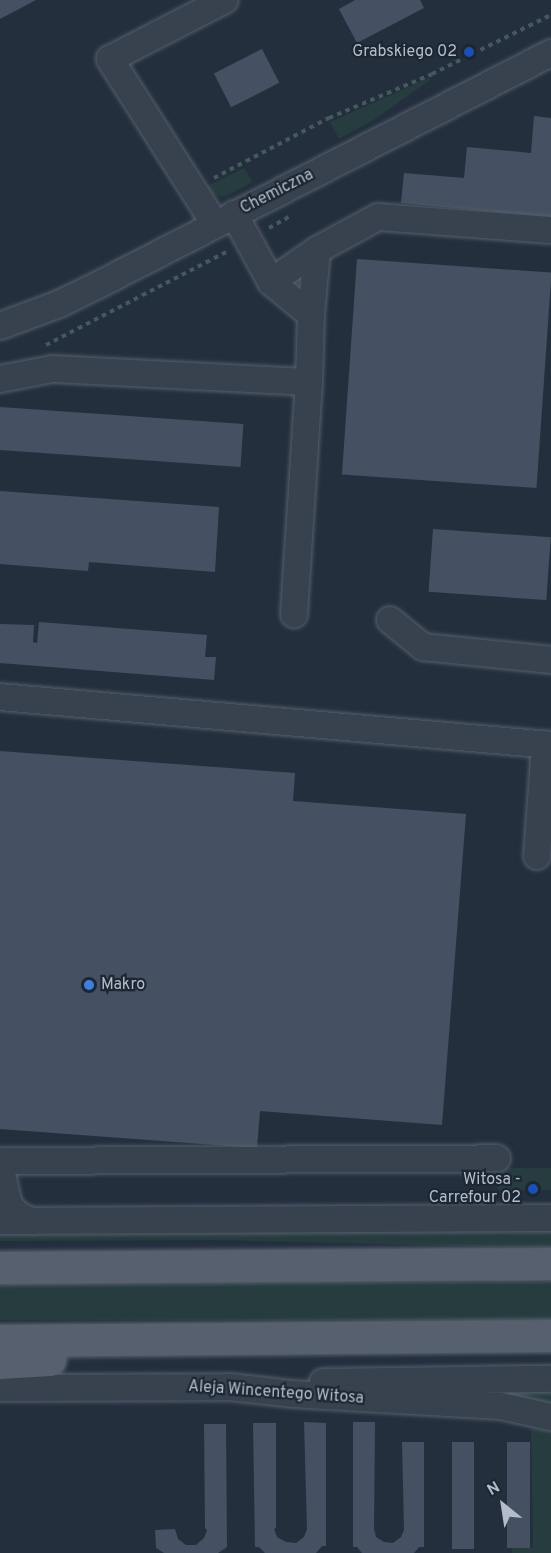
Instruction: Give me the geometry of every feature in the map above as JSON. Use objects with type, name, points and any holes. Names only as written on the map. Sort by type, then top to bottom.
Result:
[{"type":"main road","points":[[0,1254],[88,1268]]},
{"type":"main road","points":[[0,1268],[551,1264]]},
{"type":"main road","points":[[0,1341],[551,1336]]},
{"type":"main road","points":[[0,1364],[109,1356],[199,1340]]},
{"type":"street","points":[[225,0],[110,59],[193,189],[248,241],[271,282],[311,315]]},
{"type":"street","name":"Chemiczna","points":[[0,326],[59,304],[551,53]]},
{"type":"street","points":[[271,282],[317,250],[378,217],[551,230]]},
{"type":"street","points":[[294,615],[311,315],[317,250]]},
{"type":"street","points":[[0,379],[52,369],[309,382]]},
{"type":"street","points":[[390,620],[423,647],[551,660]]},
{"type":"street","points":[[0,697],[548,745],[537,856]]},
{"type":"street","points":[[0,1161],[497,1158]]},
{"type":"street","points":[[0,1165],[9,1205],[17,1214],[31,1221]]},
{"type":"street","points":[[0,1221],[551,1218]]},
{"type":"street","points":[[230,1387],[375,1380],[548,1379]]},
{"type":"street","name":"Aleja Wincentego Witosa","points":[[0,1388],[230,1387],[292,1395],[501,1406],[551,1417]]},
{"type":"path","points":[[193,189],[329,118],[432,74],[551,15]]},
{"type":"path","points":[[39,348],[248,241],[273,225]]},
{"type":"green space","points":[[429,78],[430,80],[375,119],[339,139],[330,122]]},
{"type":"green space","points":[[244,168],[253,182],[224,197],[213,195],[205,187]]},
{"type":"green space","points":[[498,1168],[551,1168],[551,1190],[498,1190]]},
{"type":"green space","points":[[551,1230],[551,1248],[212,1240],[0,1241],[0,1235]]},
{"type":"green space","points":[[0,1282],[551,1282],[551,1320],[0,1320]]},
{"type":"green space","points":[[463,1388],[551,1392],[551,1405]]},
{"type":"green space","points":[[531,1428],[551,1431],[551,1553],[512,1553],[512,1548],[533,1548]]},
{"type":"building","points":[[0,0],[36,0],[0,19]]},
{"type":"building","points":[[355,0],[420,0],[424,8],[357,43],[339,9]]},
{"type":"building","points":[[262,49],[279,83],[231,107],[214,74]]},
{"type":"building","points":[[534,116],[551,118],[551,217],[401,203],[404,173],[464,178],[467,147],[531,153]]},
{"type":"building","points":[[357,259],[551,273],[536,488],[342,474]]},
{"type":"building","points":[[0,407],[243,424],[240,467],[0,450]]},
{"type":"building","points":[[0,491],[219,507],[215,572],[89,562],[88,571],[0,564]]},
{"type":"building","points":[[433,529],[551,537],[546,600],[429,592]]},
{"type":"building","points":[[39,622],[207,635],[205,657],[216,657],[214,680],[0,663],[0,624],[34,625],[33,642],[37,643]]},
{"type":"building","points":[[0,751],[295,773],[293,801],[466,814],[442,1125],[260,1111],[257,1148],[0,1129]]},
{"type":"building","points":[[304,1422],[326,1423],[326,1546],[322,1546],[316,1553],[265,1553],[259,1547],[255,1547],[253,1423],[276,1423],[276,1528],[274,1529],[277,1537],[286,1542],[296,1543],[304,1537],[307,1529]]},
{"type":"building","points":[[353,1422],[375,1422],[374,1529],[376,1537],[384,1542],[393,1543],[401,1537],[404,1530],[402,1442],[424,1442],[424,1547],[419,1547],[414,1553],[362,1553],[357,1547],[353,1547]]},
{"type":"building","points":[[204,1424],[226,1424],[227,1547],[218,1553],[164,1553],[156,1548],[155,1530],[175,1529],[178,1539],[186,1545],[196,1545],[204,1538],[207,1530],[205,1528]]},
{"type":"building","points":[[452,1442],[474,1442],[474,1549],[452,1549]]},
{"type":"building","points":[[507,1442],[530,1442],[530,1548],[507,1548]]},
{"type":"place","name":"Grabskiego 02","points":[[469,52]]},
{"type":"place","name":"Makro","points":[[89,985]]},
{"type":"place","name":"Witosa - Carrefour 02","points":[[533,1189]]}]
